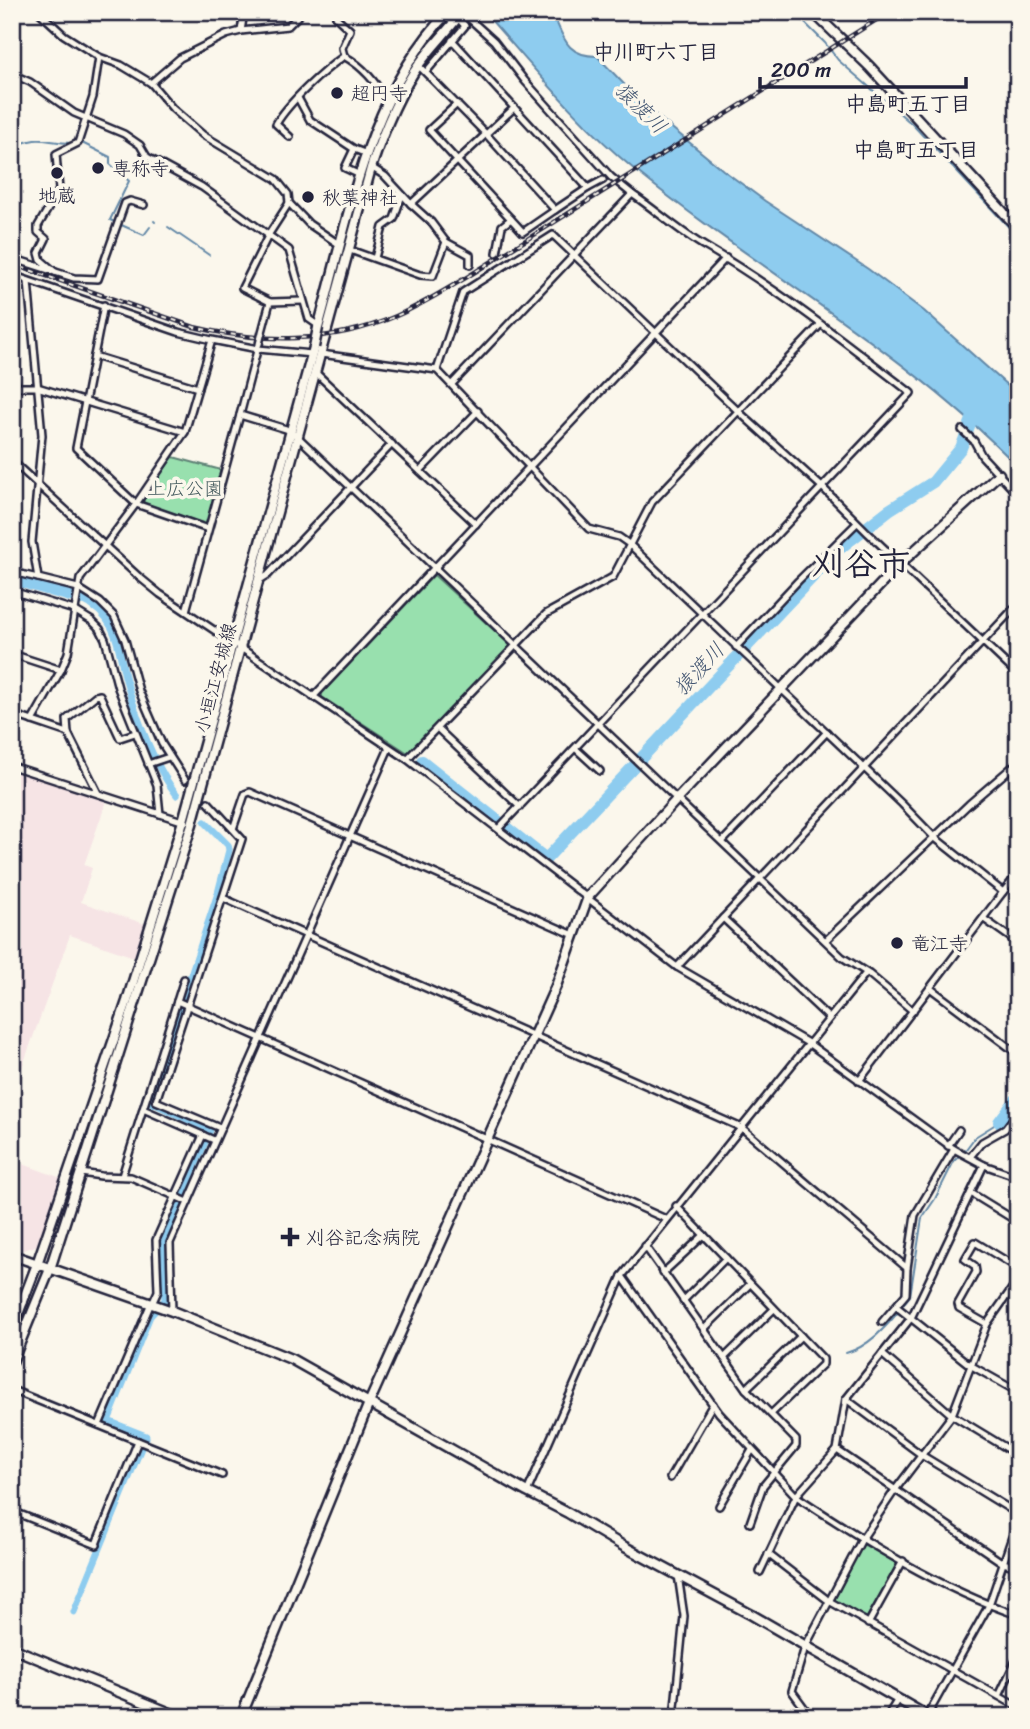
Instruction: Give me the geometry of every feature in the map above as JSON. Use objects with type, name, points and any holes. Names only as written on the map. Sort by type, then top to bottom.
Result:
[{"type":"street","points":[[38,12],[64,35],[99,57],[121,65],[151,83],[173,109],[204,135],[276,179],[288,194],[289,203],[309,224],[341,246]]},
{"type":"street","points":[[241,31],[244,12]]},
{"type":"street","points":[[151,83],[180,58],[226,35],[288,26],[302,12]]},
{"type":"street","points":[[336,12],[336,17],[350,30],[342,48],[345,56],[359,64],[387,100]]},
{"type":"street","name":"小垣江安城線","points":[[12,1362],[50,1269],[187,822],[316,352],[350,250],[367,154],[387,100],[419,49],[448,12]]},
{"type":"street","points":[[813,12],[869,66],[1018,228]]},
{"type":"street","points":[[426,72],[465,26],[461,14]]},
{"type":"street","points":[[461,14],[494,41],[525,81],[611,177],[706,248],[726,258],[911,393],[501,826]]},
{"type":"street","name":"小垣江安城線","points":[[236,643],[257,582],[294,434],[316,373],[319,328],[360,175],[418,65],[461,14]]},
{"type":"street","points":[[452,40],[588,188]]},
{"type":"street","points":[[290,137],[276,124],[282,114],[326,69],[345,56]]},
{"type":"street","points":[[55,272],[41,260],[39,253],[46,239],[38,232],[38,226],[59,190],[56,154],[78,143],[94,90],[99,57]]},
{"type":"street","points":[[418,65],[555,210]]},
{"type":"street","points":[[12,74],[30,82],[74,113],[124,134],[140,145],[148,157],[189,179],[289,250],[309,319],[319,328]]},
{"type":"street","points":[[298,98],[310,120],[354,149],[367,154]]},
{"type":"street","points":[[457,104],[429,130],[523,232],[603,180]]},
{"type":"street","points":[[411,204],[514,108]]},
{"type":"street","points":[[354,149],[345,168],[360,175]]},
{"type":"street","points":[[367,166],[385,176],[431,222],[446,242],[470,256],[470,265]]},
{"type":"street","points":[[452,384],[632,194]]},
{"type":"street","points":[[375,258],[383,227],[394,219],[402,195]]},
{"type":"street","points":[[12,258],[74,278],[98,279],[125,204],[130,201],[144,205]]},
{"type":"street","points":[[289,203],[269,234],[242,288],[270,302],[303,301]]},
{"type":"street","points":[[497,253],[502,226],[511,219]]},
{"type":"street","points":[[437,370],[463,292],[553,235],[1018,675]]},
{"type":"street","points":[[350,250],[419,275],[433,276],[446,242]]},
{"type":"street","points":[[313,697],[726,258]]},
{"type":"street","points":[[12,275],[178,332],[212,340],[437,370],[589,529],[619,537],[629,544],[934,837],[1003,892]]},
{"type":"street","points":[[28,281],[41,435],[32,542],[38,578]]},
{"type":"street","points":[[186,611],[270,302]]},
{"type":"street","points":[[104,305],[76,449],[136,504],[208,529]]},
{"type":"street","points":[[407,759],[546,614],[613,577],[652,502],[820,325]]},
{"type":"street","points":[[32,721],[68,653],[80,579],[186,432],[212,340]]},
{"type":"street","points":[[94,356],[198,388]]},
{"type":"street","points":[[12,370],[15,387],[37,387],[186,432]]},
{"type":"street","points":[[316,373],[476,524]]},
{"type":"street","points":[[420,471],[478,411]]},
{"type":"street","points":[[240,415],[294,434],[762,877],[842,957],[913,1011]]},
{"type":"street","points":[[962,430],[1018,495]]},
{"type":"street","points":[[257,582],[268,575],[392,444]]},
{"type":"street","points":[[12,461],[145,582],[407,759],[501,826],[677,967],[808,1043],[951,1148],[984,1165],[1018,1177]]},
{"type":"street","points":[[241,1717],[369,1403],[556,986],[588,897],[901,563],[999,474]]},
{"type":"street","points":[[736,647],[858,523]]},
{"type":"street","points":[[12,572],[78,588],[114,616],[125,640],[139,691],[166,758],[175,763],[184,780]]},
{"type":"street","points":[[12,592],[75,608],[92,621],[105,639],[118,688],[157,785],[160,814]]},
{"type":"street","points":[[677,967],[1018,604]]},
{"type":"street","points":[[12,654],[61,670]]},
{"type":"street","points":[[97,793],[68,733],[67,719],[95,696],[100,695],[120,738],[135,733]]},
{"type":"street","points":[[12,714],[68,733]]},
{"type":"street","points":[[438,729],[520,807]]},
{"type":"street","points":[[723,841],[827,732]]},
{"type":"street","points":[[172,1311],[170,1243],[389,748]]},
{"type":"street","points":[[576,749],[600,771]]},
{"type":"street","points":[[150,764],[166,758]]},
{"type":"street","points":[[826,940],[934,837],[1018,762]]},
{"type":"street","points":[[12,766],[187,822]]},
{"type":"street","points":[[233,829],[245,794],[250,792],[574,935]]},
{"type":"street","points":[[208,802],[242,839],[156,1101],[220,1128]]},
{"type":"street","name":"小垣江安城線","points":[[12,1330],[24,1303],[187,822]]},
{"type":"street","points":[[859,1081],[1017,877]]},
{"type":"street","points":[[223,898],[742,1128],[907,1268]]},
{"type":"street","points":[[723,918],[829,1018]]},
{"type":"street","points":[[984,919],[1018,943]]},
{"type":"street","points":[[527,1492],[622,1276],[866,973]]},
{"type":"street","points":[[122,1176],[184,979]]},
{"type":"street","points":[[930,988],[1018,1054]]},
{"type":"street","points":[[177,1001],[666,1219]]},
{"type":"street","points":[[143,1109],[214,1140]]},
{"type":"street","points":[[970,1157],[982,1142],[1005,1129],[1017,1117]]},
{"type":"street","points":[[882,1322],[906,1294],[915,1215],[959,1130]]},
{"type":"street","points":[[99,1424],[158,1291],[156,1240],[203,1135]]},
{"type":"street","points":[[760,1572],[796,1496],[837,1450],[846,1399],[911,1318],[984,1165]]},
{"type":"street","points":[[81,1173],[131,1177],[188,1202]]},
{"type":"street","points":[[971,1193],[1018,1222]]},
{"type":"street","points":[[676,1206],[823,1359],[823,1364],[772,1414]]},
{"type":"street","points":[[663,1273],[704,1236]]},
{"type":"street","points":[[988,1324],[959,1308],[958,1304],[976,1272],[975,1266],[965,1259],[975,1242],[1018,1268]]},
{"type":"street","points":[[645,1246],[746,1389],[796,1440],[796,1446],[763,1486],[750,1523]]},
{"type":"street","points":[[12,1255],[172,1311],[290,1359],[752,1615],[928,1716],[989,1605],[1018,1517],[923,1456],[846,1399]]},
{"type":"street","points":[[683,1301],[726,1258]]},
{"type":"street","points":[[622,1276],[713,1404],[796,1496],[862,1539],[903,1561],[989,1605],[1018,1615]]},
{"type":"street","points":[[811,1717],[792,1691],[805,1647],[862,1539],[951,1415],[988,1324],[1018,1280]]},
{"type":"street","points":[[704,1329],[750,1284]]},
{"type":"street","points":[[12,1298],[24,1303]]},
{"type":"street","points":[[897,1307],[970,1365],[1016,1391],[1018,1383]]},
{"type":"street","points":[[724,1358],[774,1308]]},
{"type":"street","points":[[746,1389],[801,1336]]},
{"type":"street","points":[[882,1354],[951,1415],[1018,1455]]},
{"type":"street","points":[[12,1390],[222,1475]]},
{"type":"street","points":[[670,1478],[713,1404]]},
{"type":"street","points":[[12,1511],[97,1544],[138,1441]]},
{"type":"street","points":[[719,1506],[752,1450]]},
{"type":"street","points":[[837,1450],[1003,1563],[1018,1567]]},
{"type":"street","points":[[768,1555],[830,1601],[1018,1707]]},
{"type":"street","points":[[868,1624],[903,1561]]},
{"type":"street","points":[[672,1716],[684,1616],[678,1575]]},
{"type":"street","points":[[12,1648],[180,1717]]},
{"type":"street","points":[[999,1696],[1018,1656]]},
{"type":"street","points":[[887,1717],[898,1699]]},
{"type":"shaded area","points":[[12,769],[107,800],[84,865],[92,868],[81,902],[145,924],[134,957],[70,935],[12,1095]]},
{"type":"shaded area","points":[[12,1160],[61,1178],[38,1245],[24,1250],[12,1246]]},
{"type":"green space","name":"上広公園","points":[[173,457],[221,470],[207,523],[144,503],[143,499]]},
{"type":"green space","points":[[434,575],[510,645],[510,649],[412,752],[408,753],[322,697],[322,693]]},
{"type":"green space","points":[[863,1544],[898,1563],[866,1619],[834,1600]]},
{"type":"water","points":[[484,12],[552,12],[563,37],[572,49],[597,56],[645,106],[723,170],[868,269],[924,311],[1018,395],[1018,467],[928,385],[635,170],[575,114]]},
{"type":"waterway","points":[[794,12],[838,60],[912,124],[1018,237]]},
{"type":"waterway","points":[[12,148],[36,140],[72,143]]},
{"type":"waterway","points":[[80,142],[110,157],[110,164],[129,181],[110,220],[144,235],[150,227]]},
{"type":"waterway","points":[[168,227],[209,255]]},
{"type":"waterway","name":"猿渡川","points":[[422,761],[546,859],[839,549],[889,510],[933,482],[961,448],[976,409]]},
{"type":"waterway","points":[[12,579],[81,599]]},
{"type":"waterway","points":[[81,599],[99,610],[112,628],[140,725],[160,769],[177,795]]},
{"type":"waterway","points":[[146,1438],[108,1421],[150,1316],[165,1300],[163,1242],[210,1130],[149,1101],[218,893],[229,850],[228,845],[205,822]]},
{"type":"waterway","points":[[999,1122],[1018,1097]]},
{"type":"waterway","points":[[964,1152],[975,1137],[999,1122]]},
{"type":"waterway","points":[[902,1306],[910,1296],[922,1218],[960,1155]]},
{"type":"waterway","points":[[846,1353],[869,1342],[899,1311]]},
{"type":"waterway","points":[[74,1612],[141,1448]]},
{"type":"railway","points":[[12,264],[194,327],[219,332],[296,338],[347,332],[372,325],[396,316],[458,282],[889,12]]},
{"type":"place","name":"超円寺","points":[[337,93]]},
{"type":"place","name":"専称寺","points":[[98,168]]},
{"type":"place","name":"地蔵","points":[[57,173]]},
{"type":"place","name":"秋葉神社","points":[[308,197]]},
{"type":"place","name":"竜江寺","points":[[897,943]]},
{"type":"place","name":"刈谷記念病院","points":[[290,1237]]},
{"type":"district","name":"中川町六丁目","points":[[656,52]]},
{"type":"district","name":"中島町五丁目","points":[[908,104]]},
{"type":"district","name":"中島町五丁目","points":[[916,150]]},
{"type":"district","name":"刈谷市","points":[[861,563]]}]
